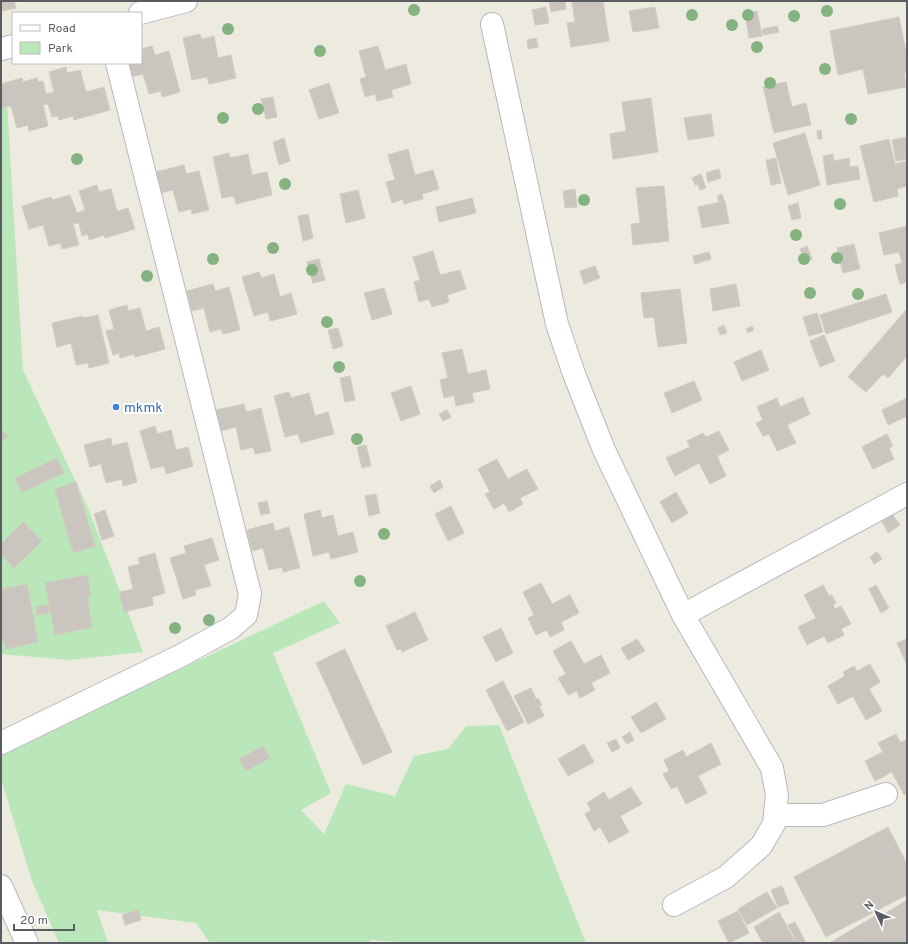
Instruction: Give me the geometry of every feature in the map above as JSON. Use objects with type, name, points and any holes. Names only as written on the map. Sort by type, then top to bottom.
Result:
[{"type":"street","points":[[142,12],[186,1]]},
{"type":"street","points":[[492,24],[557,324],[574,374],[604,450],[683,615],[772,768],[777,795],[774,824],[761,846],[726,877],[674,905]]},
{"type":"street","points":[[1,49],[12,46]]},
{"type":"street","points":[[1,743],[182,655],[231,628],[246,615],[250,594],[117,64]]},
{"type":"street","points":[[683,615],[907,494]]},
{"type":"street","points":[[774,815],[823,815],[886,794]]},
{"type":"street","points":[[1,886],[27,943]]},
{"type":"green space","points":[[6,88],[23,370],[89,510],[143,652],[70,660],[1,654],[1,89]]},
{"type":"green space","points":[[324,601],[340,623],[273,653],[331,793],[301,810],[324,834],[346,784],[395,796],[414,756],[448,749],[466,726],[499,725],[586,943],[408,943],[372,940],[367,943],[210,943],[196,923],[97,910],[108,943],[59,943],[32,881],[1,779],[1,754]]},
{"type":"building","points":[[1,1],[14,1],[16,8],[1,11]]},
{"type":"building","points":[[549,1],[565,1],[566,9],[551,12]]},
{"type":"building","points":[[572,1],[603,1],[609,41],[571,47],[567,23],[575,22]]},
{"type":"building","points":[[546,7],[549,23],[535,25],[532,10]]},
{"type":"building","points":[[655,7],[659,28],[633,32],[629,11]]},
{"type":"building","points":[[757,11],[762,36],[749,38],[745,13]]},
{"type":"building","points":[[899,17],[907,57],[907,72],[904,73],[906,87],[868,94],[863,69],[838,75],[830,31]]},
{"type":"building","points":[[777,26],[779,32],[764,35],[762,33],[762,29]]},
{"type":"building","points":[[200,34],[202,39],[214,36],[218,58],[231,55],[236,78],[209,84],[207,77],[192,80],[183,38]]},
{"type":"building","points":[[536,38],[538,47],[528,49],[527,40]]},
{"type":"building","points":[[152,46],[155,55],[169,51],[180,92],[162,97],[161,91],[149,94],[143,74],[131,77],[127,64],[142,64],[142,49]]},
{"type":"building","points":[[378,46],[385,70],[406,64],[411,84],[391,90],[393,97],[377,101],[375,94],[365,97],[360,79],[366,77],[359,51]]},
{"type":"building","points":[[66,67],[67,73],[80,70],[86,92],[104,87],[110,110],[74,120],[73,116],[59,120],[58,116],[52,117],[48,104],[43,105],[48,126],[29,131],[28,125],[17,128],[11,106],[1,108],[1,84],[22,78],[23,82],[37,78],[38,82],[43,81],[46,94],[54,92],[49,72]]},
{"type":"building","points":[[786,82],[792,107],[806,103],[811,125],[774,133],[763,87]]},
{"type":"building","points":[[329,83],[339,113],[319,119],[309,90]]},
{"type":"building","points":[[273,97],[277,117],[266,119],[261,99]]},
{"type":"building","points":[[651,98],[658,152],[613,159],[610,134],[626,131],[622,102]]},
{"type":"building","points":[[711,114],[714,136],[688,140],[684,118]]},
{"type":"building","points":[[821,130],[822,139],[818,139],[817,131]]},
{"type":"building","points":[[805,133],[820,185],[788,195],[773,143]]},
{"type":"building","points":[[907,137],[907,159],[896,161],[892,140]]},
{"type":"building","points":[[284,138],[290,161],[279,165],[273,142]]},
{"type":"building","points":[[889,139],[895,164],[907,161],[907,186],[897,189],[898,196],[874,202],[860,146]]},
{"type":"building","points":[[408,149],[415,175],[433,170],[439,189],[422,194],[423,199],[404,204],[403,199],[392,203],[386,182],[395,180],[388,155]]},
{"type":"building","points":[[229,153],[230,158],[248,154],[252,175],[267,172],[272,195],[236,204],[234,196],[222,198],[213,157]]},
{"type":"building","points":[[833,154],[834,161],[849,158],[850,167],[858,166],[860,179],[827,185],[823,156]]},
{"type":"building","points":[[776,158],[781,183],[771,185],[766,160]]},
{"type":"building","points":[[184,165],[186,174],[199,171],[209,210],[192,214],[191,209],[179,212],[173,190],[161,193],[156,172]]},
{"type":"building","points":[[719,169],[721,178],[708,182],[706,173]]},
{"type":"building","points":[[701,174],[706,188],[700,190],[698,184],[695,185],[692,178]]},
{"type":"building","points":[[97,185],[99,192],[111,189],[117,211],[128,208],[135,229],[105,238],[104,235],[89,240],[88,234],[82,236],[79,223],[73,224],[79,245],[62,249],[61,243],[49,246],[43,225],[29,229],[22,206],[51,197],[53,200],[70,195],[77,213],[85,210],[79,191]]},
{"type":"building","points":[[664,186],[669,241],[633,245],[631,224],[640,223],[636,188]]},
{"type":"building","points":[[575,189],[577,207],[565,208],[563,191]]},
{"type":"building","points":[[358,190],[365,218],[346,223],[340,194]]},
{"type":"building","points":[[722,194],[724,201],[719,202],[717,196]]},
{"type":"building","points":[[472,198],[476,213],[439,222],[436,207]]},
{"type":"building","points":[[725,201],[729,223],[702,228],[698,207]]},
{"type":"building","points":[[798,203],[801,218],[792,220],[788,206]]},
{"type":"building","points":[[308,214],[313,238],[303,241],[298,216]]},
{"type":"building","points":[[907,226],[907,282],[900,284],[895,265],[902,263],[899,252],[884,255],[879,233]]},
{"type":"building","points":[[854,244],[860,269],[843,273],[837,248]]},
{"type":"building","points":[[807,246],[812,259],[805,262],[800,249]]},
{"type":"building","points":[[433,251],[440,275],[460,270],[466,289],[447,295],[449,302],[432,307],[429,299],[419,302],[414,282],[420,280],[413,257]]},
{"type":"building","points":[[709,252],[711,259],[695,264],[693,256]]},
{"type":"building","points":[[319,259],[325,280],[313,283],[307,262]]},
{"type":"building","points":[[595,266],[600,278],[584,284],[580,271]]},
{"type":"building","points":[[259,272],[261,278],[274,274],[280,297],[291,293],[297,314],[270,321],[268,312],[254,316],[242,277]]},
{"type":"building","points":[[213,284],[215,291],[229,287],[240,330],[223,334],[221,329],[210,332],[204,308],[192,311],[187,291]]},
{"type":"building","points":[[736,284],[740,306],[713,311],[710,289]]},
{"type":"building","points":[[384,288],[392,314],[372,320],[364,293]]},
{"type":"building","points":[[680,289],[687,343],[658,347],[654,317],[644,318],[641,293]]},
{"type":"building","points":[[886,294],[892,312],[826,334],[820,315]]},
{"type":"building","points":[[127,305],[128,311],[140,308],[146,331],[159,327],[165,349],[135,357],[134,354],[120,358],[119,353],[113,355],[106,331],[114,329],[109,310]]},
{"type":"building","points":[[906,310],[907,356],[888,378],[883,374],[866,392],[848,377]]},
{"type":"building","points":[[817,313],[823,332],[809,336],[803,317]]},
{"type":"building","points":[[98,315],[109,363],[89,368],[88,363],[76,365],[71,343],[57,347],[52,323],[83,316],[83,318]]},
{"type":"building","points":[[724,325],[727,333],[720,335],[718,328]]},
{"type":"building","points":[[752,326],[754,330],[748,333],[746,329]]},
{"type":"building","points":[[338,328],[343,346],[333,349],[328,330]]},
{"type":"building","points":[[824,335],[835,361],[820,367],[810,341]]},
{"type":"building","points":[[462,349],[468,374],[486,370],[490,389],[472,393],[474,402],[456,406],[454,395],[444,398],[440,380],[448,378],[442,353]]},
{"type":"building","points":[[761,350],[769,370],[742,381],[734,362]]},
{"type":"building","points":[[350,376],[355,400],[345,402],[340,378]]},
{"type":"building","points":[[694,381],[702,400],[672,413],[664,393]]},
{"type":"building","points":[[411,386],[420,414],[401,421],[391,393]]},
{"type":"building","points":[[289,392],[291,398],[309,393],[315,416],[328,412],[334,434],[301,443],[298,434],[285,437],[274,396]]},
{"type":"building","points":[[803,397],[810,414],[787,425],[796,443],[777,451],[769,434],[763,436],[756,423],[763,420],[757,407],[777,398],[780,407]]},
{"type":"building","points":[[907,398],[907,416],[888,425],[882,410]]},
{"type":"building","points":[[244,404],[246,412],[261,408],[271,451],[255,454],[253,447],[241,450],[236,427],[221,431],[216,410]]},
{"type":"building","points":[[447,410],[451,417],[443,421],[439,414]]},
{"type":"building","points":[[155,426],[157,434],[171,430],[176,450],[188,447],[193,466],[166,474],[164,466],[151,469],[140,431]]},
{"type":"building","points":[[1,429],[8,436],[1,443]]},
{"type":"building","points":[[719,431],[729,450],[717,456],[726,476],[710,484],[699,463],[675,476],[666,458],[690,447],[687,441],[703,433],[706,437]]},
{"type":"building","points":[[887,434],[893,446],[889,448],[894,459],[873,469],[862,447]]},
{"type":"building","points":[[111,438],[112,446],[127,442],[137,482],[123,486],[122,479],[106,483],[101,464],[90,467],[84,445]]},
{"type":"building","points":[[366,445],[371,466],[362,468],[357,447]]},
{"type":"building","points":[[57,458],[64,473],[22,492],[15,478]]},
{"type":"building","points":[[497,459],[508,479],[527,469],[538,489],[520,498],[523,504],[509,512],[504,503],[494,509],[485,494],[490,492],[478,469]]},
{"type":"building","points":[[440,480],[443,487],[434,493],[430,486]]},
{"type":"building","points":[[76,482],[95,546],[73,553],[55,489]]},
{"type":"building","points":[[676,492],[688,513],[672,523],[660,502]]},
{"type":"building","points":[[376,494],[380,513],[369,516],[365,496]]},
{"type":"building","points":[[267,501],[270,513],[261,515],[258,503]]},
{"type":"building","points":[[451,506],[464,533],[448,541],[435,514]]},
{"type":"building","points":[[105,510],[114,536],[102,540],[94,514]]},
{"type":"building","points":[[320,510],[322,518],[333,515],[338,536],[353,532],[358,552],[331,559],[329,552],[313,556],[304,514]]},
{"type":"building","points":[[892,514],[900,525],[888,533],[882,521]]},
{"type":"building","points":[[23,522],[42,541],[14,568],[1,555],[1,544]]},
{"type":"building","points":[[273,523],[275,531],[289,527],[300,568],[283,572],[282,567],[269,570],[263,548],[252,551],[247,530]]},
{"type":"building","points":[[212,538],[219,560],[204,565],[211,586],[195,590],[196,595],[183,599],[170,558],[186,553],[184,546]]},
{"type":"building","points":[[877,552],[882,559],[874,564],[870,557]]},
{"type":"building","points":[[155,553],[165,593],[152,597],[153,605],[124,612],[119,592],[133,589],[128,567],[140,564],[138,558]]},
{"type":"building","points":[[87,575],[91,596],[87,597],[92,627],[55,635],[45,583]]},
{"type":"building","points":[[541,583],[552,604],[570,595],[579,613],[561,622],[564,630],[550,637],[547,630],[536,635],[528,618],[534,615],[523,592]]},
{"type":"building","points":[[27,584],[38,642],[6,649],[4,641],[1,641],[1,589]]},
{"type":"building","points":[[823,585],[829,596],[832,595],[836,603],[833,604],[835,609],[841,606],[851,624],[841,629],[844,635],[828,643],[824,636],[807,645],[798,627],[816,618],[804,595]]},
{"type":"building","points":[[876,585],[889,608],[881,613],[869,589]]},
{"type":"building","points":[[48,605],[49,613],[37,615],[36,606]]},
{"type":"building","points":[[415,612],[428,640],[402,652],[401,649],[397,650],[386,626]]},
{"type":"building","points":[[501,628],[513,653],[496,662],[483,637]]},
{"type":"building","points":[[637,639],[645,651],[628,660],[621,648]]},
{"type":"building","points":[[907,639],[907,665],[897,643]]},
{"type":"building","points":[[571,641],[584,664],[601,655],[610,673],[591,683],[595,690],[580,698],[577,691],[568,695],[558,678],[566,674],[553,651]]},
{"type":"building","points":[[345,649],[392,752],[363,765],[316,663]]},
{"type":"building","points":[[870,664],[880,682],[869,689],[882,711],[866,720],[853,696],[838,704],[828,686],[845,676],[843,672],[854,666],[857,671]]},
{"type":"building","points":[[503,681],[524,722],[507,731],[486,690]]},
{"type":"building","points":[[531,688],[536,699],[538,698],[542,705],[539,706],[544,716],[528,724],[514,696]]},
{"type":"building","points":[[656,702],[666,719],[641,733],[631,717]]},
{"type":"building","points":[[630,732],[634,740],[627,744],[622,737]]},
{"type":"building","points":[[896,734],[900,742],[907,740],[907,794],[904,795],[892,772],[875,781],[865,761],[883,752],[878,743]]},
{"type":"building","points":[[616,739],[620,748],[612,752],[607,743]]},
{"type":"building","points":[[711,743],[721,764],[698,776],[707,793],[686,804],[677,786],[671,789],[663,774],[669,771],[664,760],[683,750],[686,757]]},
{"type":"building","points":[[584,744],[594,762],[568,776],[558,759]]},
{"type":"building","points":[[263,746],[270,758],[246,771],[239,759]]},
{"type":"building","points":[[631,787],[642,804],[620,816],[629,832],[609,843],[600,827],[594,831],[585,814],[591,810],[587,803],[604,792],[609,800]]},
{"type":"building","points":[[888,827],[907,864],[907,895],[826,937],[794,877]]},
{"type":"building","points":[[782,886],[789,903],[778,907],[771,890]]},
{"type":"building","points":[[767,892],[777,908],[747,925],[738,909]]},
{"type":"building","points":[[907,900],[907,943],[831,942],[875,916],[876,919]]},
{"type":"building","points":[[138,910],[141,920],[125,925],[122,915]]},
{"type":"building","points":[[738,911],[749,933],[729,943],[718,921]]},
{"type":"building","points":[[779,912],[796,943],[763,943],[754,927]]},
{"type":"building","points":[[795,922],[806,943],[797,943],[788,925]]},
{"type":"place","name":"mkmk","points":[[116,407]]}]
